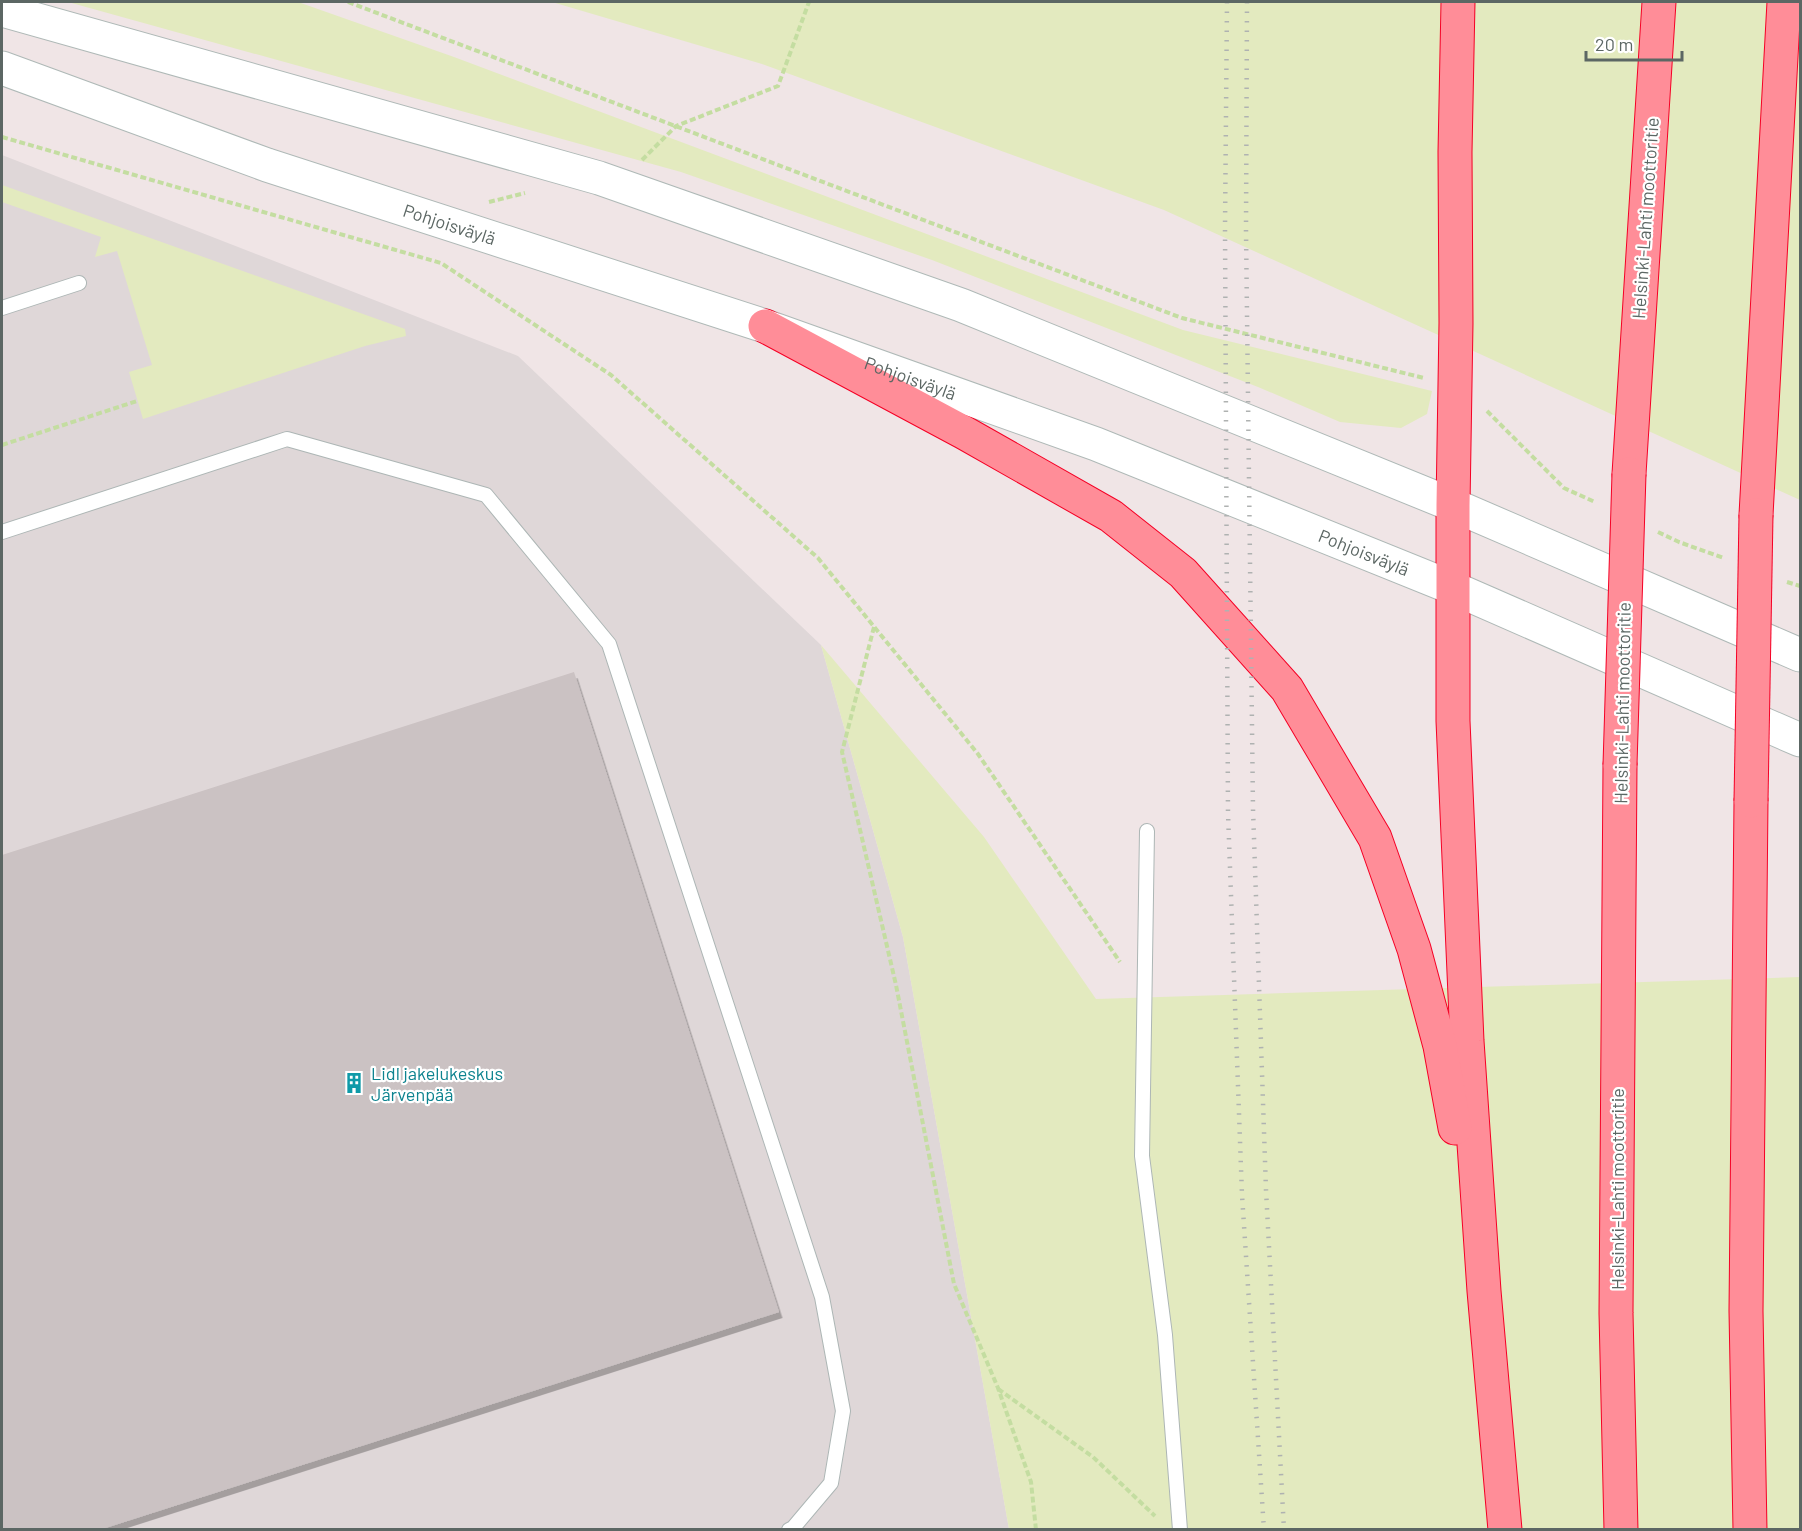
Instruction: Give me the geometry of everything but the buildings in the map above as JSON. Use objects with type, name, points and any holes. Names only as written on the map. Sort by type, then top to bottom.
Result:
[{"type":"highway","points":[[1458,2],[1453,505],[1454,733],[1467,1041],[1484,1291],[1505,1530]]},
{"type":"highway","name":"Helsinki-Lahti moottoritie","points":[[1621,1530],[1616,1313],[1620,765],[1629,474],[1659,2]]},
{"type":"highway","points":[[1750,1530],[1746,1299],[1756,515],[1784,2]]},
{"type":"highway","points":[[765,326],[963,432],[1111,516],[1183,573],[1287,689],[1375,838],[1414,949],[1440,1046],[1484,1291]]},
{"type":"main road","points":[[2,10],[599,178],[961,305],[1453,505],[1800,655]]},
{"type":"main road","name":"Pohjoisväylä","points":[[2,68],[267,165],[765,326],[1096,444],[1453,588],[1800,740]]},
{"type":"lane","points":[[2,308],[79,283]]},
{"type":"lane","points":[[2,532],[287,439],[486,495],[609,644],[822,1298],[843,1411],[831,1483],[789,1530]]},
{"type":"lane","points":[[1147,831],[1142,1156],[1165,1335],[1180,1530]]},
{"type":"path","points":[[348,2],[1182,318],[1431,380]]},
{"type":"path","points":[[676,126],[778,86],[809,2]]},
{"type":"path","points":[[2,137],[441,263],[611,375],[818,558],[978,754],[1145,997]]},
{"type":"path","points":[[2,445],[137,401]]},
{"type":"path","points":[[874,627],[842,752],[896,985],[954,1284],[998,1388],[1032,1482],[1036,1530]]},
{"type":"path","points":[[998,1388],[1093,1457],[1161,1521]]},
{"type":"shaded area","points":[[2,155],[518,356],[821,645],[903,937],[1009,1529],[2,1529]]},
{"type":"green space","points":[[68,2],[298,2],[454,57],[1183,330],[1432,391],[1427,414],[1401,428],[1340,422],[1258,387],[932,260],[681,172]]},
{"type":"green space","points":[[552,2],[1800,2],[1800,500],[1164,210],[762,64]]},
{"type":"green space","points":[[2,185],[405,329],[406,336],[365,346],[143,419],[129,372],[152,365],[117,251],[95,257],[101,237],[2,202]]},
{"type":"green space","points":[[821,645],[984,837],[1096,999],[1800,977],[1800,1529],[1009,1529],[903,937]]},
{"type":"railway","points":[[1227,2],[1225,228],[1228,813],[1242,1195],[1264,1530]]},
{"type":"railway","points":[[1247,2],[1246,231],[1253,809],[1266,1190],[1284,1530]]},
{"type":"place","name":"Lidl jakelukeskus Järvenpää","points":[[354,1083]]}]
